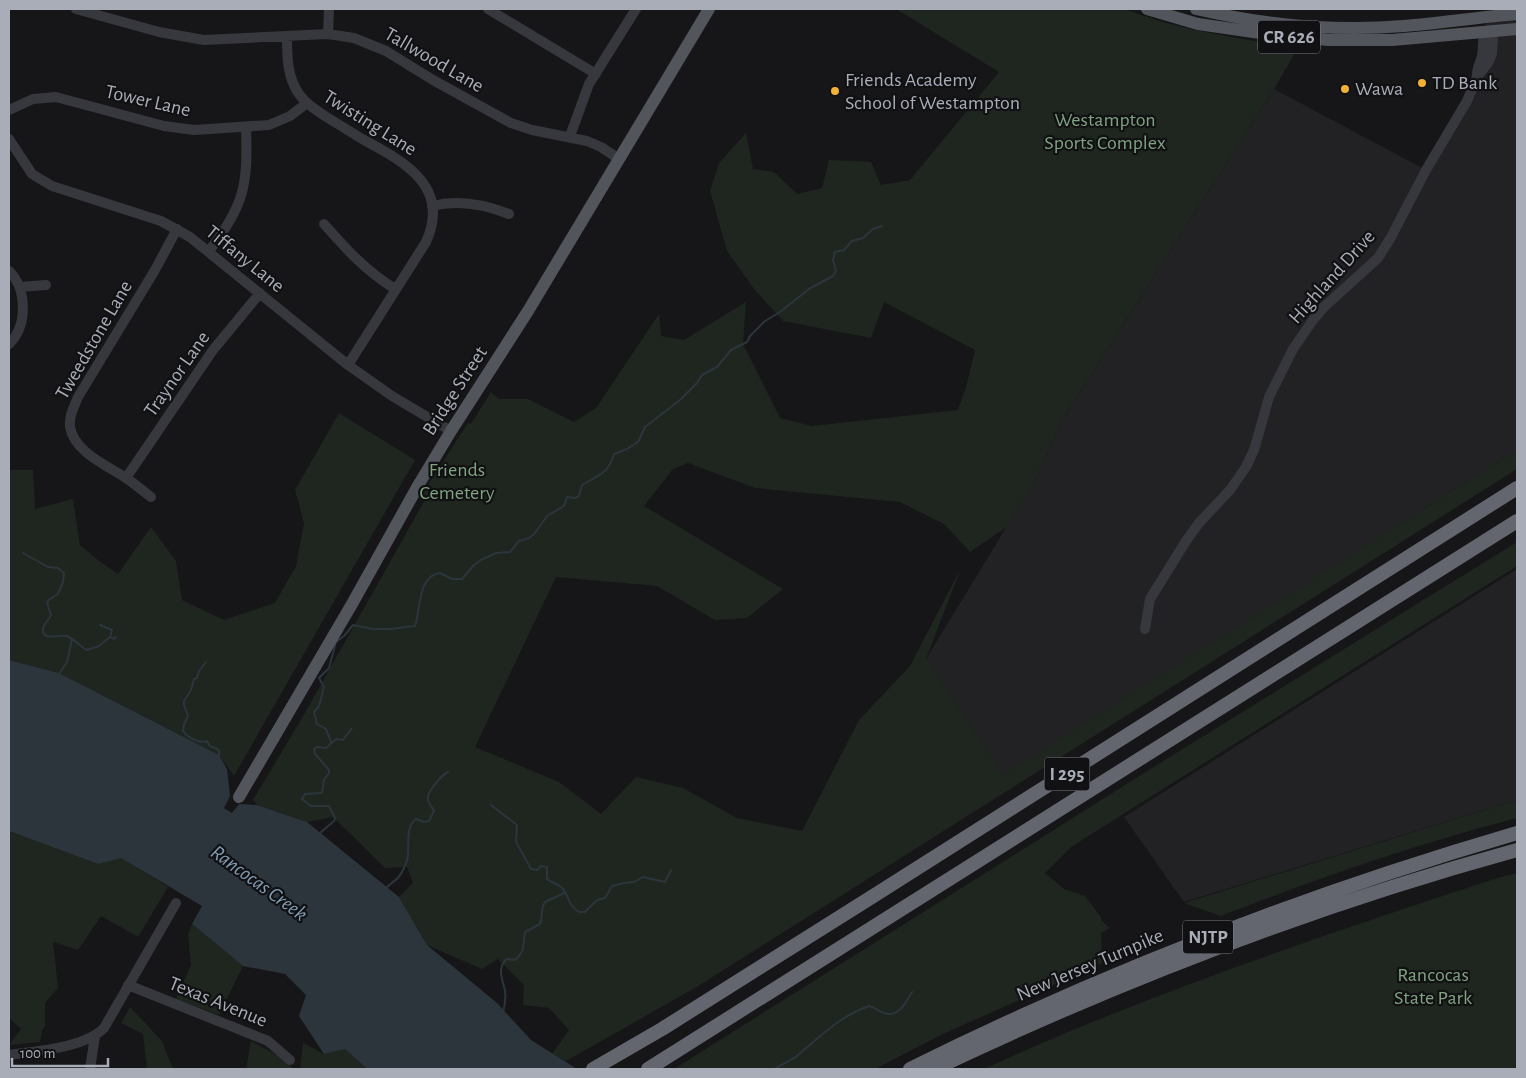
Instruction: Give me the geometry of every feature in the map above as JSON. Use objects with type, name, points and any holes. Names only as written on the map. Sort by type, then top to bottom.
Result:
[{"type":"highway","name":"I 295","points":[[593,1069],[912,872],[1517,488]]},
{"type":"highway","name":"I 295","points":[[648,1069],[1517,521]]},
{"type":"highway","name":"New Jersey Turnpike","points":[[910,1069],[1084,988],[1226,930],[1374,877],[1517,833]]},
{"type":"highway","name":"New Jersey Turnpike","points":[[934,1069],[1010,1033],[1163,969],[1372,894],[1517,850]]},
{"type":"main road","name":"Bridge Street","points":[[239,797],[323,655],[412,496],[528,311],[709,9]]},
{"type":"main road","name":"CR 626","points":[[1148,9],[1198,24],[1328,40],[1392,40],[1517,29]]},
{"type":"main road","name":"CR 626","points":[[1196,9],[1264,22],[1324,28],[1403,26],[1484,13],[1517,14]]},
{"type":"main road","points":[[1484,13],[1486,31]]},
{"type":"street","name":"Tallwood Lane","points":[[76,9],[159,32],[204,40],[328,34],[354,38],[386,51],[433,80],[511,123],[532,130],[570,136],[601,147],[619,159]]},
{"type":"street","points":[[328,34],[329,9]]},
{"type":"street","points":[[488,9],[596,74]]},
{"type":"street","points":[[570,136],[585,92],[636,9]]},
{"type":"street","name":"Highland Drive","points":[[1145,629],[1150,599],[1186,541],[1199,523],[1230,490],[1246,467],[1254,450],[1269,397],[1292,349],[1324,307],[1364,271],[1382,252],[1390,239],[1426,170],[1467,101],[1477,77],[1482,73],[1492,54],[1493,39],[1486,31]]},
{"type":"street","name":"Twisting Lane","points":[[287,36],[291,78],[298,92],[307,103],[415,171],[425,186],[432,206],[434,217],[429,234],[348,366]]},
{"type":"street","name":"Tower Lane","points":[[9,110],[32,99],[56,97],[174,128],[194,130],[260,127],[290,116],[307,103]]},
{"type":"street","points":[[209,251],[226,229],[242,194],[247,170],[246,127]]},
{"type":"street","name":"Tiffany Lane","points":[[9,139],[12,150],[32,174],[52,186],[177,229],[209,251],[348,366],[451,431]]},
{"type":"street","points":[[432,206],[453,202],[467,202],[509,214]]},
{"type":"street","points":[[324,224],[356,261],[374,276],[395,289]]},
{"type":"street","name":"Tweedstone Lane","points":[[151,497],[93,457],[75,439],[70,425],[72,410],[101,357],[155,270],[177,229]]},
{"type":"street","points":[[9,271],[16,278],[20,287],[22,304],[21,324],[15,337],[9,344]]},
{"type":"street","points":[[20,287],[46,286]]},
{"type":"street","name":"Traynor Lane","points":[[126,478],[213,350],[260,293]]},
{"type":"street","points":[[9,1055],[56,1047],[95,1036],[104,1028],[176,904]]},
{"type":"street","name":"Texas Avenue","points":[[128,985],[268,1041],[290,1060]]},
{"type":"street","points":[[90,1069],[95,1036]]},
{"type":"shaded area","points":[[1492,9],[1517,9],[1517,450],[1004,775],[926,659],[1035,480],[1062,420],[1274,89],[1426,170],[1485,58],[1483,31]]},
{"type":"shaded area","points":[[1517,569],[1517,800],[1184,902],[1124,817]]},
{"type":"green space","points":[[896,9],[1125,9],[1146,17],[1188,28],[1298,48],[1274,89],[1062,420],[1035,480],[1008,526],[970,552],[944,524],[900,502],[755,488],[688,463],[673,469],[644,506],[783,589],[747,618],[715,620],[657,586],[556,577],[475,747],[559,782],[601,814],[636,777],[683,788],[737,818],[802,831],[859,720],[910,666],[961,568],[926,659],[1004,774],[1517,450],[1517,469],[695,988],[566,1061],[552,1054],[569,1030],[549,1008],[523,1005],[524,985],[498,959],[482,969],[427,945],[399,897],[413,883],[407,867],[385,868],[333,817],[307,822],[257,805],[253,800],[302,718],[426,498],[422,494],[468,423],[471,424],[491,392],[499,399],[528,399],[574,422],[596,408],[659,314],[661,336],[684,340],[746,302],[743,344],[780,418],[812,426],[958,410],[975,350],[884,302],[871,338],[783,321],[754,289],[727,251],[710,191],[719,163],[746,133],[753,169],[774,172],[797,194],[822,188],[829,160],[871,162],[881,185],[910,180],[999,72]]},
{"type":"green space","points":[[339,413],[415,460],[234,776],[219,755],[59,673],[9,660],[9,470],[33,470],[35,509],[73,499],[80,545],[118,574],[151,527],[176,561],[182,600],[224,620],[275,603],[296,566],[304,523],[295,490]]},
{"type":"green space","points":[[1517,542],[1517,566],[1071,847],[1045,873],[1064,889],[1085,896],[1101,917],[1101,920],[1110,928],[1101,933],[1102,963],[941,1035],[875,1069],[674,1069],[1160,763]]},
{"type":"green space","points":[[1517,800],[1517,818],[1368,862],[1221,916],[1184,903]]},
{"type":"green space","points":[[9,831],[98,864],[121,857],[168,887],[138,937],[101,916],[78,950],[53,942],[58,988],[45,1003],[45,1026],[40,1042],[9,1045],[21,1029],[9,1018]]},
{"type":"green space","name":"Rancocas State Park","points":[[1517,873],[1517,1069],[984,1069],[1109,1015],[1236,967],[1429,900]]},
{"type":"green space","points":[[192,924],[243,966],[219,1015],[176,999],[191,965],[188,934]]},
{"type":"green space","points":[[130,1007],[162,1041],[173,1069],[147,1069],[143,1034],[121,1023]]},
{"type":"green space","points":[[251,1041],[277,1055],[294,1069],[246,1069]]},
{"type":"green space","points":[[303,1043],[324,1054],[345,1049],[367,1069],[300,1069]]},
{"type":"water","name":"Rancocas Creek","points":[[9,660],[59,673],[219,755],[227,769],[230,796],[224,808],[232,813],[239,804],[257,805],[307,822],[399,897],[427,945],[497,1003],[531,1040],[577,1069],[367,1069],[345,1049],[324,1054],[299,1016],[306,995],[285,974],[243,966],[192,924],[202,906],[121,858],[98,864],[9,831]]},
{"type":"waterway","points":[[331,742],[326,729],[317,724],[314,712],[319,706],[324,687],[319,678],[329,668],[336,642],[353,625],[373,629],[415,626],[421,595],[427,580],[433,575],[440,573],[452,579],[462,579],[481,560],[496,553],[510,552],[519,541],[529,538],[547,516],[564,506],[567,497],[575,498],[579,496],[582,485],[605,471],[614,454],[638,442],[645,427],[680,400],[697,383],[702,375],[717,367],[731,350],[747,342],[750,336],[765,321],[780,312],[809,289],[833,276],[836,271],[833,260],[835,252],[844,250],[852,241],[863,238],[873,229],[882,226]]},
{"type":"waterway","points":[[23,553],[48,567],[58,568],[64,573],[63,582],[58,594],[47,602],[51,615],[43,629],[45,635],[52,637],[67,636],[87,650],[99,646],[110,637],[114,639],[116,637]]},
{"type":"waterway","points":[[100,625],[112,630],[110,637]]},
{"type":"waterway","points":[[59,674],[67,662],[72,639]]},
{"type":"waterway","points":[[206,662],[199,671],[197,678],[194,679],[191,690],[184,701],[188,716],[183,731],[194,740],[207,741],[210,746],[219,750],[219,757]]},
{"type":"waterway","points":[[320,833],[335,818],[329,806],[311,806],[302,799],[305,794],[322,793],[324,780],[329,773],[329,770],[315,754],[314,749],[317,747],[326,748],[336,739],[343,740],[352,728]]},
{"type":"waterway","points":[[386,888],[398,878],[405,866],[408,856],[409,834],[413,822],[416,819],[424,822],[429,821],[434,811],[428,800],[429,793],[448,772]]},
{"type":"waterway","points":[[491,805],[517,825],[516,842],[531,869],[537,870],[541,866],[547,867],[547,879],[561,887],[572,906],[579,912],[585,912],[597,900],[605,898],[612,886],[634,882],[643,877],[665,882],[671,870]]},
{"type":"waterway","points":[[503,1012],[505,994],[502,966],[507,959],[515,960],[521,953],[525,932],[540,924],[545,902],[564,893]]},
{"type":"waterway","points":[[774,1069],[795,1057],[831,1027],[849,1015],[869,1006],[884,1013],[893,1013],[901,1008],[912,992]]},
{"type":"place","name":"TD Bank","points":[[1422,83]]},
{"type":"place","name":"Wawa","points":[[1345,89]]},
{"type":"place","name":"Friends Academy School of Westampton","points":[[835,91]]},
{"type":"park label","name":"Westampton Sports Complex","points":[[1105,132]]},
{"type":"park label","name":"Friends Cemetery","points":[[457,482]]}]
